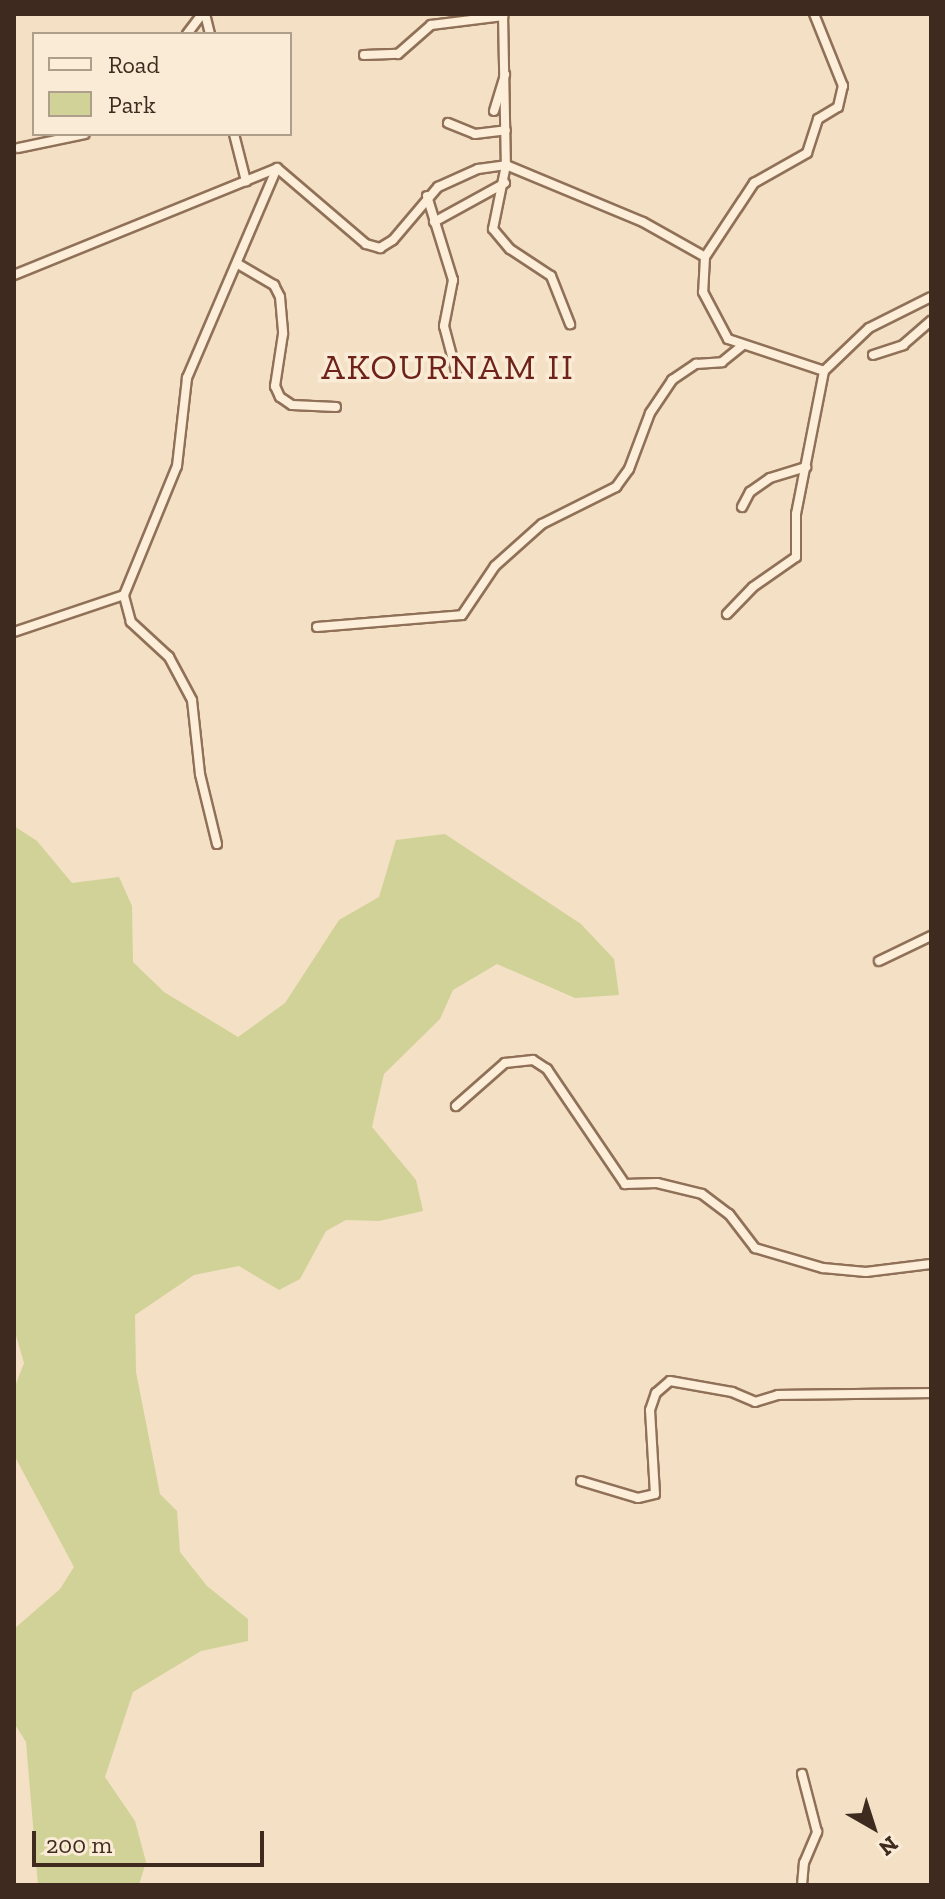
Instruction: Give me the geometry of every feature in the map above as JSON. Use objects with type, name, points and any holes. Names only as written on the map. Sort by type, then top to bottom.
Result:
[{"type":"street","points":[[189,32],[204,14]]},
{"type":"street","points":[[814,14],[843,86],[838,107],[818,119],[807,153],[754,183],[705,257],[702,279],[706,302],[723,333],[742,346],[824,371]]},
{"type":"street","points":[[364,55],[398,54],[431,25],[503,15],[507,71],[506,165],[505,183],[493,229],[510,249],[551,276],[570,324]]},
{"type":"street","points":[[494,111],[507,71]]},
{"type":"street","points":[[448,123],[475,134],[506,130]]},
{"type":"street","points":[[18,148],[75,136]]},
{"type":"street","points":[[235,136],[246,181]]},
{"type":"street","points":[[277,168],[366,244],[380,248],[393,240],[427,196],[459,176],[506,165],[643,222],[705,257]]},
{"type":"street","points":[[14,275],[277,168]]},
{"type":"street","points":[[217,844],[200,774],[192,700],[169,657],[131,622],[124,595],[177,466],[187,378],[277,168]]},
{"type":"street","points":[[434,222],[505,183]]},
{"type":"street","points":[[427,196],[453,280],[444,326],[457,375]]},
{"type":"street","points":[[238,264],[274,285],[280,297],[283,334],[275,386],[280,397],[292,405],[336,407]]},
{"type":"street","points":[[727,614],[753,587],[796,557],[796,514],[824,371],[869,328],[931,297]]},
{"type":"street","points":[[873,355],[903,345],[931,321]]},
{"type":"street","points":[[317,627],[462,615],[495,566],[542,524],[616,487],[668,384],[696,364],[722,362],[742,346]]},
{"type":"street","points":[[742,507],[750,492],[770,478],[806,467]]},
{"type":"street","points":[[14,632],[124,595]]},
{"type":"street","points":[[879,961],[931,936]]},
{"type":"street","points":[[456,1106],[505,1063],[533,1060],[547,1069],[625,1184],[657,1183],[702,1194],[729,1214],[755,1248],[823,1268],[866,1272],[931,1264]]},
{"type":"street","points":[[581,1481],[638,1498],[655,1494],[650,1410],[656,1393],[670,1381],[732,1392],[755,1402],[778,1395],[931,1393]]},
{"type":"street","points":[[802,1774],[817,1832],[804,1863],[802,1885]]},
{"type":"green space","points":[[14,826],[37,841],[72,883],[119,877],[132,906],[133,962],[164,992],[238,1037],[285,1003],[339,920],[379,897],[396,840],[445,834],[581,924],[614,959],[619,995],[575,998],[497,964],[453,990],[440,1019],[384,1074],[372,1127],[416,1180],[423,1211],[379,1221],[346,1220],[326,1231],[300,1279],[279,1290],[239,1266],[194,1275],[135,1315],[136,1372],[160,1494],[177,1511],[180,1552],[207,1586],[248,1619],[248,1641],[201,1651],[133,1692],[105,1777],[135,1821],[146,1862],[139,1885],[38,1885],[26,1742],[14,1723],[14,1629],[60,1589],[74,1567],[14,1455],[14,1389],[24,1363],[14,1329]]},
{"type":"district","name":"AKOURNAM II","points":[[448,367]]}]
